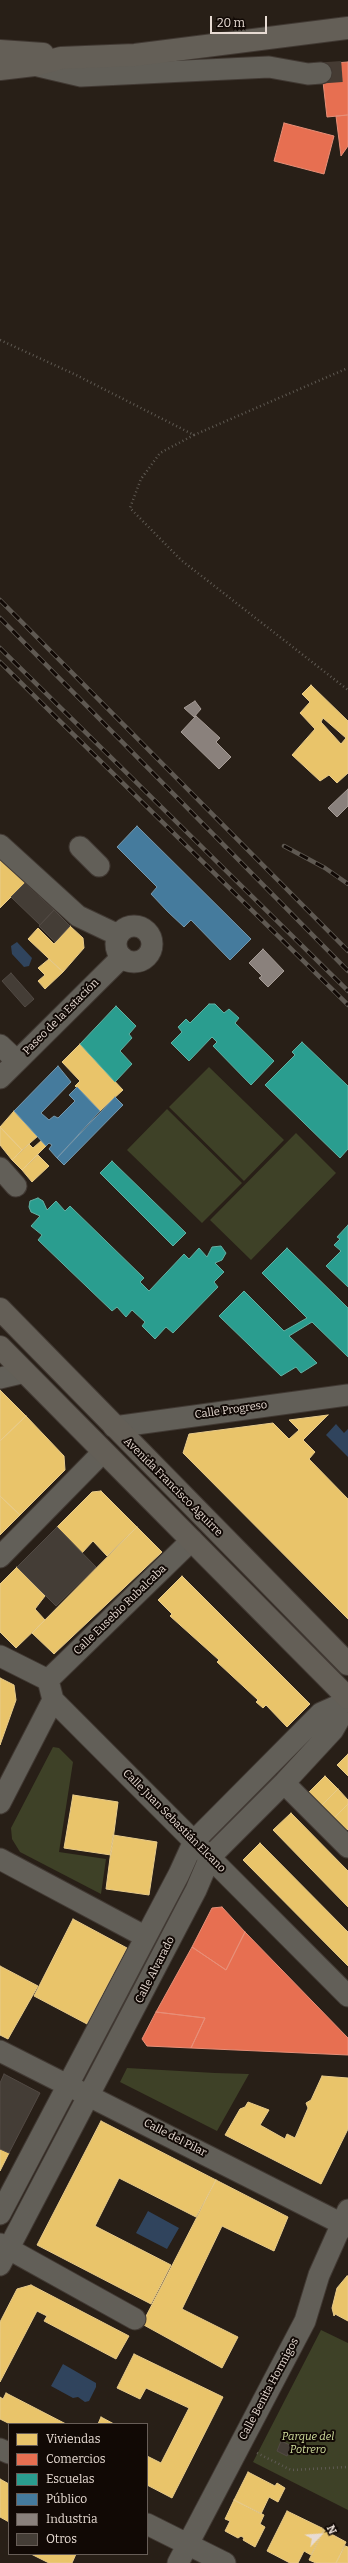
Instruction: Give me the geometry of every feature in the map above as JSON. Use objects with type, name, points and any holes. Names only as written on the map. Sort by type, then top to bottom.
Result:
[{"type":"main road","points":[[0,69],[34,65],[61,58],[135,55],[348,28]]},
{"type":"main road","points":[[0,51],[36,53],[61,58]]},
{"type":"main road","name":"Avenida Francisco Aguirre","points":[[0,1309],[348,1664]]},
{"type":"main road","points":[[0,1347],[192,1540],[348,1701]]},
{"type":"street","points":[[34,65],[81,76],[269,67],[308,74],[321,73]]},
{"type":"street","points":[[0,845],[78,916],[118,935]]},
{"type":"street","points":[[80,847],[99,866]]},
{"type":"street","points":[[138,926],[148,932],[152,943],[148,955],[139,961],[133,962],[122,957],[116,947],[118,935],[127,927],[138,926]]},
{"type":"street","name":"Paseo de la Estación","points":[[0,1078],[122,957]]},
{"type":"street","points":[[0,1044],[16,1061]]},
{"type":"street","points":[[0,1168],[16,1186]]},
{"type":"street","points":[[0,1378],[25,1372]]},
{"type":"street","name":"Calle Progreso","points":[[114,1427],[348,1395]]},
{"type":"street","points":[[0,1557],[103,1452]]},
{"type":"street","name":"Calle Eusebio Rubalcaba","points":[[48,1680],[192,1540]]},
{"type":"street","points":[[0,1656],[48,1680],[53,1700],[0,1803]]},
{"type":"street","name":"Calle Juan Sebastián Elcano","points":[[53,1700],[348,1996]]},
{"type":"street","name":"Calle Alvarado","points":[[3,2252],[90,2095],[196,1890],[210,1857],[284,1783],[332,1730],[348,1701]]},
{"type":"street","name":"Calle Alvarado","points":[[0,2214],[146,1937],[194,1841],[321,1712],[348,1701]]},
{"type":"street","points":[[284,1783],[348,1847]]},
{"type":"street","points":[[0,1859],[146,1937]]},
{"type":"street","name":"Calle del Pilar","points":[[0,2051],[346,2220]]},
{"type":"street","name":"Calle Benita Hormigos","points":[[178,2563],[305,2321],[319,2275],[346,2220]]},
{"type":"street","points":[[3,2252],[135,2319]]},
{"type":"street","points":[[148,2524],[225,2563]]},
{"type":"path","points":[[0,340],[74,374],[194,436]]},
{"type":"path","points":[[348,368],[194,436],[160,453],[141,479],[130,508],[181,560],[348,690]]},
{"type":"path","points":[[240,2445],[291,2470],[348,2468]]},
{"type":"green space","points":[[209,1067],[284,1140],[244,1181],[169,1107]]},
{"type":"green space","points":[[167,1109],[242,1183],[202,1223],[127,1150]]},
{"type":"green space","points":[[296,1133],[336,1173],[251,1260],[210,1220]]},
{"type":"green space","points":[[53,1747],[59,1748],[73,1762],[59,1852],[106,1859],[101,1894],[20,1852],[12,1839],[11,1828]]},
{"type":"green space","points":[[127,2068],[249,2074],[217,2131],[120,2082]]},
{"type":"green space","name":"Parque del Potrero","points":[[321,2330],[348,2343],[348,2510],[253,2462]]},
{"type":"water","points":[[17,942],[32,958],[29,966],[24,967],[12,954],[11,946]]},
{"type":"water","points":[[336,1424],[344,1433],[348,1429],[348,1457],[326,1435]]},
{"type":"water","points":[[148,2211],[179,2228],[167,2249],[136,2233]]},
{"type":"water","points":[[63,2364],[96,2383],[96,2387],[89,2401],[85,2402],[78,2397],[73,2398],[51,2386]]},
{"type":"building: Viviendas","points":[[311,685],[348,721],[348,773],[337,783],[329,775],[320,781],[292,755],[315,729],[300,713],[310,702],[302,694]],"holes":[[[323,718],[346,738],[341,744],[321,722]]]},
{"type":"building: Viviendas","points":[[0,860],[25,883],[0,908]]},
{"type":"building: Viviendas","points":[[70,926],[83,938],[84,948],[63,972],[28,939],[38,928],[54,944]]},
{"type":"building: Viviendas","points":[[49,959],[63,972],[45,989],[38,981],[45,975],[38,968]]},
{"type":"building: Viviendas","points":[[80,1044],[123,1090],[100,1111],[75,1086],[80,1081],[62,1062]]},
{"type":"building: Viviendas","points":[[14,1111],[38,1136],[22,1150],[0,1127]]},
{"type":"building: Viviendas","points":[[0,1127],[22,1150],[12,1160],[0,1145]]},
{"type":"building: Viviendas","points":[[42,1140],[46,1146],[22,1170],[12,1160],[29,1144],[33,1148]]},
{"type":"building: Viviendas","points":[[38,1155],[49,1166],[32,1182],[22,1170]]},
{"type":"building: Viviendas","points":[[0,1390],[26,1416],[0,1441]]},
{"type":"building: Viviendas","points":[[328,1415],[303,1440],[315,1452],[309,1459],[348,1499],[348,1619],[183,1453],[189,1434],[273,1423],[289,1439],[299,1430],[289,1420]]},
{"type":"building: Viviendas","points":[[26,1416],[64,1456],[65,1470],[20,1515],[0,1496],[0,1441]]},
{"type":"building: Viviendas","points":[[101,1491],[137,1527],[107,1556],[93,1541],[82,1553],[57,1527],[92,1492]]},
{"type":"building: Viviendas","points":[[0,1496],[20,1515],[0,1535]]},
{"type":"building: Viviendas","points":[[137,1527],[162,1552],[54,1654],[32,1633]]},
{"type":"building: Viviendas","points":[[17,1567],[45,1596],[35,1609],[45,1620],[16,1648],[0,1632],[0,1584]]},
{"type":"building: Viviendas","points":[[182,1576],[310,1704],[287,1727],[266,1705],[263,1708],[256,1702],[258,1700],[217,1662],[219,1660],[170,1616],[172,1614],[158,1600]]},
{"type":"building: Viviendas","points":[[0,1678],[14,1685],[16,1700],[0,1745]]},
{"type":"building: Viviendas","points":[[348,1754],[348,1776],[337,1765]]},
{"type":"building: Viviendas","points":[[325,1776],[338,1789],[320,1807],[307,1794]]},
{"type":"building: Viviendas","points":[[338,1789],[348,1800],[348,1804],[332,1820],[320,1807]]},
{"type":"building: Viviendas","points":[[73,1795],[118,1802],[111,1855],[64,1848]]},
{"type":"building: Viviendas","points":[[348,1804],[348,1829],[345,1832],[332,1820]]},
{"type":"building: Viviendas","points":[[291,1813],[348,1871],[348,1907],[273,1830]]},
{"type":"building: Viviendas","points":[[113,1835],[157,1842],[149,1895],[106,1889]]},
{"type":"building: Viviendas","points":[[260,1843],[348,1932],[348,1966],[243,1860]]},
{"type":"building: Viviendas","points":[[73,1919],[127,1948],[87,2024],[34,1996]]},
{"type":"building: Viviendas","points":[[0,1966],[38,1986],[8,2039],[0,2035]]},
{"type":"building: Viviendas","points":[[322,2076],[348,2078],[348,2129],[321,2184],[225,2135],[240,2109],[245,2107],[248,2102],[269,2110],[260,2125],[285,2139],[287,2134],[295,2138],[308,2108],[306,2103],[311,2100]]},
{"type":"building: Viviendas","points":[[101,2121],[216,2180],[196,2217],[119,2178],[95,2226],[171,2265],[151,2304],[37,2245]]},
{"type":"building: Viviendas","points":[[0,2149],[9,2153],[0,2171]]},
{"type":"building: Viviendas","points":[[216,2180],[288,2217],[274,2251],[222,2226],[182,2309],[238,2337],[222,2368],[142,2324]]},
{"type":"building: Viviendas","points":[[347,2276],[348,2321],[335,2314],[334,2316],[332,2308],[337,2288]]},
{"type":"building: Viviendas","points":[[31,2285],[129,2336],[116,2359],[44,2321],[47,2316],[37,2311],[0,2382],[0,2322],[17,2289]]},
{"type":"building: Viviendas","points":[[134,2354],[223,2397],[172,2498],[148,2486],[148,2456],[161,2463],[189,2408],[146,2388],[140,2399],[117,2388]]},
{"type":"building: Viviendas","points":[[6,2393],[64,2423],[8,2423],[0,2419],[0,2397],[3,2399]]},
{"type":"building: Viviendas","points":[[101,2417],[112,2423],[98,2423]]},
{"type":"building: Viviendas","points":[[248,2472],[275,2486],[277,2483],[285,2488],[278,2502],[269,2497],[261,2514],[234,2500]]},
{"type":"building: Viviendas","points":[[0,2479],[8,2483],[8,2521],[0,2517]]},
{"type":"building: Viviendas","points":[[234,2500],[264,2515],[260,2524],[265,2527],[255,2547],[243,2540],[244,2538],[241,2536],[238,2538],[225,2531],[230,2521],[225,2519]]},
{"type":"building: Viviendas","points":[[287,2511],[324,2529],[311,2555],[304,2551],[298,2563],[290,2563],[267,2551]]},
{"type":"building: Viviendas","points":[[324,2530],[346,2542],[336,2563],[316,2563],[309,2560]]},
{"type":"building: Viviendas","points":[[345,2546],[348,2547],[348,2563],[336,2563]]},
{"type":"building: Viviendas","points":[[33,2555],[76,2555],[72,2563],[49,2563]]},
{"type":"building: Comercios","points":[[348,62],[348,115],[327,117],[321,64]]},
{"type":"building: Comercios","points":[[348,115],[348,146],[341,156],[336,116]]},
{"type":"building: Comercios","points":[[284,123],[334,136],[324,174],[274,161]]},
{"type":"building: Comercios","points":[[222,1907],[245,1932],[226,1970],[192,1947],[212,1908]]},
{"type":"building: Comercios","points":[[245,1932],[348,2038],[348,2055],[191,2048],[205,2018],[156,2012],[192,1947],[226,1970]]},
{"type":"building: Comercios","points":[[156,2012],[205,2018],[191,2048],[147,2046],[142,2039]]},
{"type":"building: Escuelas","points":[[209,1004],[215,1004],[224,1013],[229,1009],[239,1018],[235,1023],[274,1061],[251,1085],[213,1046],[217,1042],[212,1037],[189,1061],[171,1043],[182,1032],[178,1027],[186,1019],[190,1023]]},
{"type":"building: Escuelas","points":[[116,1006],[136,1026],[129,1034],[132,1038],[120,1051],[132,1064],[115,1082],[80,1044]]},
{"type":"building: Escuelas","points":[[302,1042],[348,1086],[348,1149],[340,1158],[265,1085],[295,1055],[292,1052]]},
{"type":"building: Escuelas","points":[[112,1161],[186,1233],[173,1246],[100,1173]]},
{"type":"building: Escuelas","points":[[38,1198],[43,1201],[47,1210],[56,1201],[65,1211],[70,1206],[144,1278],[140,1282],[149,1291],[184,1254],[189,1259],[199,1248],[207,1257],[212,1247],[221,1246],[226,1253],[222,1260],[215,1263],[224,1272],[214,1282],[218,1287],[173,1333],[166,1327],[155,1339],[142,1326],[145,1322],[132,1310],[126,1317],[117,1307],[112,1311],[38,1240],[42,1235],[31,1226],[40,1216],[31,1212],[29,1207],[30,1201]]},
{"type":"building: Escuelas","points":[[348,1225],[348,1287],[326,1266],[341,1251],[334,1245],[340,1239],[337,1237]]},
{"type":"building: Escuelas","points":[[287,1248],[348,1308],[348,1357],[312,1322],[289,1336],[317,1363],[301,1373],[296,1367],[281,1376],[219,1316],[244,1291],[284,1331],[307,1318],[262,1273]]},
{"type":"building: Público","points":[[137,826],[251,939],[230,960],[191,920],[184,927],[168,912],[151,894],[157,887],[117,847]]},
{"type":"building: Público","points":[[58,1066],[71,1082],[41,1113],[49,1120],[54,1116],[58,1118],[75,1101],[69,1095],[77,1087],[100,1111],[57,1158],[49,1149],[52,1145],[49,1143],[46,1146],[14,1111]]},
{"type":"building: Público","points":[[115,1097],[123,1105],[64,1165],[57,1158]]},
{"type":"building: Industria","points":[[195,701],[201,709],[194,717],[184,708]]},
{"type":"building: Industria","points":[[196,716],[220,738],[216,742],[231,757],[219,769],[181,732]]},
{"type":"building: Industria","points":[[348,789],[348,806],[337,817],[328,808]]},
{"type":"building: Industria","points":[[263,949],[284,971],[268,987],[259,978],[262,976],[249,963]]},
{"type":"building: Otros","points":[[25,883],[54,910],[40,925],[11,897]]},
{"type":"building: Otros","points":[[54,910],[70,926],[55,942],[39,926]]},
{"type":"building: Otros","points":[[11,973],[34,999],[25,1007],[2,981]]},
{"type":"building: Otros","points":[[57,1527],[96,1567],[56,1606],[17,1567]]},
{"type":"building: Otros","points":[[4,2074],[40,2093],[9,2153],[0,2149],[0,2083]]},
{"type":"building: Otros","points":[[281,2441],[292,2446],[287,2456],[277,2451]]},
{"type":"tunnel","points":[[321,73],[348,71]]},
{"type":"railway","points":[[0,600],[348,951]]},
{"type":"railway","points":[[0,618],[348,971]]},
{"type":"railway","points":[[0,648],[348,991]]},
{"type":"railway","points":[[0,662],[348,1005]]},
{"type":"railway","points":[[284,846],[325,868],[348,884]]}]
